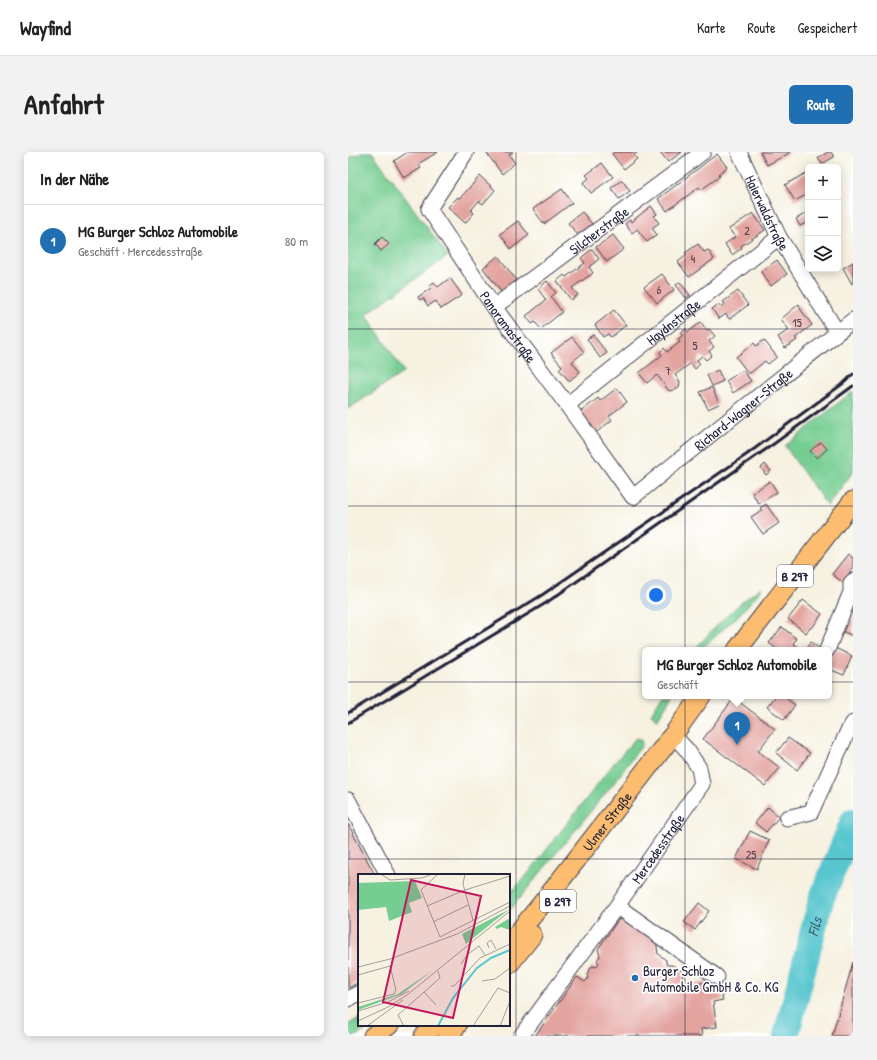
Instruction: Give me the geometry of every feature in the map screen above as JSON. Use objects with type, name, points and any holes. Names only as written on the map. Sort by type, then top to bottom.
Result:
[{"type":"main road","name":"B 297","points":[[738,647],[853,501]]},
{"type":"main road","name":"Ulmer Straße","points":[[510,943],[597,834],[699,699]]},
{"type":"main road","name":"B 297","points":[[510,923],[580,838],[597,834],[594,854],[510,963]]},
{"type":"main road","points":[[373,1036],[388,1026]]},
{"type":"main road","points":[[424,1036],[434,1026]]},
{"type":"main road","points":[[448,1036],[456,1026]]},
{"type":"street","name":"Panoramastraße","points":[[466,152],[428,209],[494,307],[567,404],[633,497]]},
{"type":"street","name":"Silcherstraße","points":[[494,307],[703,152]]},
{"type":"street","name":"Haierwaldstraße","points":[[739,152],[779,237],[837,332]]},
{"type":"street","name":"Haydnstraße","points":[[567,404],[779,237]]},
{"type":"street","name":"Richard-Wagner-Straße","points":[[633,497],[853,320]]},
{"type":"street","points":[[828,647],[851,592],[851,583],[853,581]]},
{"type":"street","points":[[787,818],[812,812],[847,733],[853,723]]},
{"type":"street","name":"Mercedesstraße","points":[[521,1036],[617,906],[702,784],[699,768],[687,750],[673,735]]},
{"type":"street","points":[[348,800],[387,874]]},
{"type":"street","points":[[617,906],[717,977]]},
{"type":"street","points":[[348,999],[358,993]]},
{"type":"green space","points":[[365,152],[372,152],[448,256],[366,314],[404,372],[348,409],[348,158]]},
{"type":"green space","points":[[853,391],[853,472],[827,506],[785,446]]},
{"type":"green space","points":[[760,588],[762,589],[737,617],[703,647],[697,647],[726,617]]},
{"type":"green space","points":[[660,699],[670,699],[657,720],[651,714]]},
{"type":"green space","points":[[636,738],[641,740],[642,745],[614,783],[510,910],[510,893],[523,880],[615,762]]},
{"type":"green space","points":[[358,1019],[358,1026],[371,1026],[356,1036],[348,1036],[348,1025]]},
{"type":"building","points":[[408,152],[438,152],[418,164],[421,168],[404,178],[394,161]]},
{"type":"building","points":[[486,152],[513,152],[509,155],[515,163],[502,174]]},
{"type":"building","points":[[615,152],[638,152],[634,155],[637,159],[624,169],[612,154]]},
{"type":"building","points":[[660,152],[682,152],[668,162]]},
{"type":"building","points":[[760,152],[791,152],[767,165]]},
{"type":"building","points":[[828,152],[831,152],[834,157],[822,164],[818,158]]},
{"type":"building","points":[[717,154],[727,167],[718,174],[720,176],[701,190],[699,187],[667,211],[658,199]]},
{"type":"building","points":[[602,163],[613,177],[591,193],[583,183],[589,178],[586,175]]},
{"type":"building","points":[[805,174],[805,196],[795,201],[785,185]]},
{"type":"building","points":[[480,176],[495,190],[483,204],[479,201],[471,210],[474,213],[465,223],[448,207],[458,197],[460,198]]},
{"type":"building","points":[[622,180],[630,191],[619,199],[611,188]]},
{"type":"building","points":[[562,189],[572,203],[544,224],[533,209]]},
{"type":"building","points":[[651,206],[657,214],[654,216],[659,223],[652,228],[657,235],[647,242],[637,229],[632,233],[625,224],[630,220],[631,222]]},
{"type":"building","points":[[582,212],[592,224],[578,235],[568,223]]},
{"type":"building","points":[[753,213],[765,230],[741,246],[742,248],[732,255],[725,244],[735,237],[729,229]]},
{"type":"building","points":[[805,214],[805,224],[800,226],[796,219]]},
{"type":"building","points":[[518,221],[529,235],[511,249],[500,234]]},
{"type":"building","points":[[613,235],[624,249],[607,262],[596,247]]},
{"type":"building","points":[[382,237],[389,244],[381,251],[375,244]]},
{"type":"building","points":[[698,244],[704,252],[708,250],[714,259],[689,277],[678,262],[687,255],[685,253]]},
{"type":"building","points":[[592,249],[599,259],[589,267],[593,273],[572,288],[578,295],[571,300],[557,281],[564,275],[566,277],[585,263],[581,258]]},
{"type":"building","points":[[498,256],[517,281],[502,293],[483,268]]},
{"type":"building","points":[[777,260],[787,274],[771,286],[761,272]]},
{"type":"building","points":[[853,262],[853,283],[852,284],[843,268]]},
{"type":"building","points":[[662,274],[674,290],[657,303],[644,287]]},
{"type":"building","points":[[450,278],[462,295],[441,309],[436,301],[428,306],[423,298],[420,300],[418,297],[431,288],[429,286],[434,282],[438,287]]},
{"type":"building","points":[[547,281],[556,293],[551,297],[562,312],[541,329],[535,322],[532,324],[526,316],[546,300],[538,289]]},
{"type":"building","points":[[680,282],[690,295],[686,298],[676,285]]},
{"type":"building","points":[[738,291],[748,305],[729,319],[726,314],[719,319],[712,309],[719,304],[720,307],[725,304],[723,302]]},
{"type":"building","points":[[799,304],[801,310],[812,325],[795,338],[797,340],[785,348],[778,337],[789,330],[781,319]]},
{"type":"building","points":[[614,310],[626,325],[611,337],[608,334],[603,337],[595,325]]},
{"type":"building","points":[[701,322],[707,331],[709,329],[715,336],[709,341],[714,347],[709,351],[712,355],[706,360],[702,356],[697,360],[700,364],[695,369],[691,363],[675,375],[680,382],[679,387],[673,390],[669,391],[657,375],[647,383],[639,373],[662,355],[660,352],[664,348],[667,352],[680,342],[678,339],[683,335],[681,333],[686,329],[688,332]]},
{"type":"building","points":[[593,335],[607,353],[600,358],[587,339]]},
{"type":"building","points":[[572,337],[584,352],[572,362],[580,372],[569,381],[559,369],[562,366],[551,353]]},
{"type":"building","points":[[764,340],[777,357],[768,364],[765,361],[749,374],[736,357],[754,343],[756,346]]},
{"type":"building","points":[[718,370],[723,381],[712,386],[707,375]]},
{"type":"building","points":[[743,370],[751,381],[733,393],[726,381]]},
{"type":"building","points":[[712,387],[719,404],[708,409],[700,392]]},
{"type":"building","points":[[617,388],[627,402],[609,416],[612,420],[593,435],[578,414],[598,398],[600,401]]},
{"type":"building","points":[[821,442],[827,449],[817,458],[810,451]]},
{"type":"building","points":[[765,464],[771,471],[766,475],[761,468]]},
{"type":"building","points":[[770,481],[777,492],[759,504],[752,493]]},
{"type":"building","points":[[766,504],[779,523],[763,534],[751,517],[762,510],[760,508]]},
{"type":"building","points":[[848,554],[853,558],[853,569],[842,582],[832,574]]},
{"type":"building","points":[[803,600],[822,614],[812,628],[811,627],[806,633],[788,619]]},
{"type":"building","points":[[851,610],[853,611],[853,636],[842,631]]},
{"type":"building","points":[[782,627],[797,639],[793,643],[798,647],[774,647],[769,643]]},
{"type":"building","points":[[811,642],[817,647],[807,647]]},
{"type":"building","points":[[835,648],[852,656],[844,675],[832,670],[832,656]]},
{"type":"building","points":[[733,699],[735,699],[775,729],[758,751],[780,768],[765,786],[703,739]]},
{"type":"building","points":[[774,699],[787,699],[795,705],[784,720],[767,707]]},
{"type":"building","points":[[788,738],[810,753],[797,770],[776,753]]},
{"type":"building","points":[[768,807],[779,817],[766,832],[755,823]]},
{"type":"building","points":[[348,824],[374,874],[358,874],[358,983],[348,988]]},
{"type":"building","points":[[750,831],[769,840],[757,869],[736,859]]},
{"type":"building","points":[[699,903],[709,911],[695,930],[684,922]]},
{"type":"building","name":"Burger Schloz Automobile GmbH & Co. KG","points":[[627,919],[656,939],[658,954],[666,960],[666,964],[672,965],[682,971],[684,986],[719,980],[720,983],[728,989],[722,997],[723,1000],[713,1002],[717,1027],[701,1029],[702,1036],[535,1036],[577,977],[585,982],[588,978],[587,974],[592,966],[596,967],[599,963],[597,960],[600,956],[598,949],[618,920]]},
{"type":"building","points":[[853,962],[853,1036],[832,1036]]},
{"type":"waterway","name":"Fils","points":[[786,1036],[821,900],[853,821]]},
{"type":"railway","points":[[348,713],[542,595],[746,455],[845,382],[853,374]]},
{"type":"railway","points":[[348,723],[546,603],[775,443],[853,386]]},
{"type":"place","name":"MG Burger Schloz Automobile","points":[[737,745]]},
{"type":"place","name":"Burger Schloz Automobile GmbH & Co. KG","points":[[635,978]]}]
